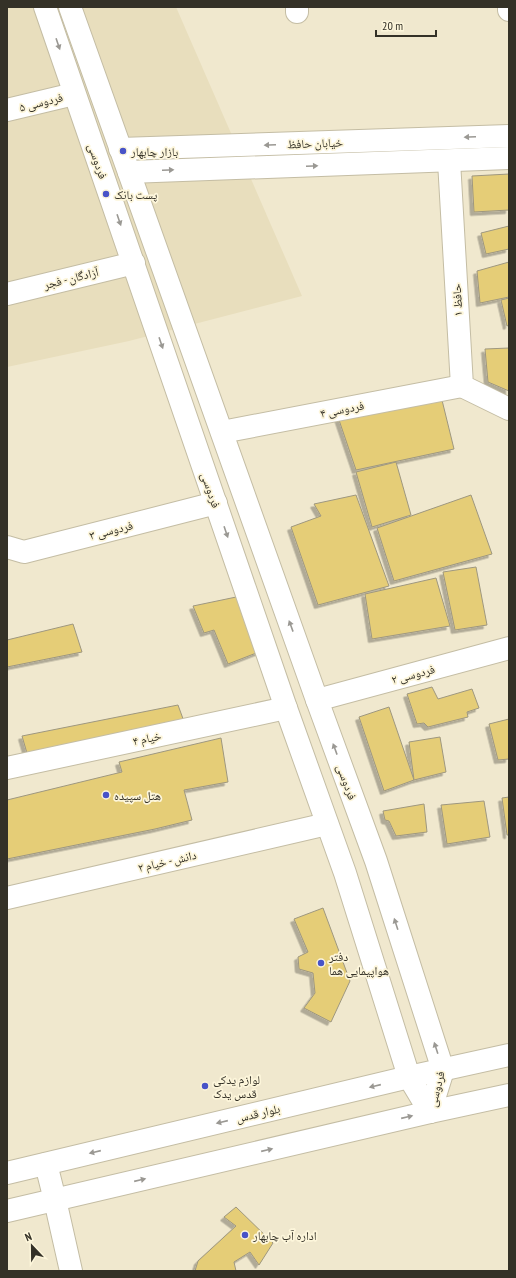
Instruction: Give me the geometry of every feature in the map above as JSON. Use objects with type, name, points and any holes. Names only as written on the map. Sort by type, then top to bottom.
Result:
[{"type":"street","name":"فردوسی","points":[[45,7],[286,708],[345,873],[409,1077],[430,1112]]},
{"type":"street","name":"فردوسی","points":[[70,7],[317,700],[376,861],[443,1070],[430,1112]]},
{"type":"street","name":"فردوسی ۵","points":[[7,110],[74,94]]},
{"type":"street","name":"خیابان حافظ","points":[[120,149],[509,136]]},
{"type":"street","name":"خیابان حافظ","points":[[129,172],[509,158]]},
{"type":"street","name":"حافظ ۱","points":[[449,161],[462,386]]},
{"type":"street","name":"آزادگان - فجر","points":[[7,294],[134,263]]},
{"type":"street","points":[[462,386],[509,409]]},
{"type":"street","name":"فردوسی ۴","points":[[222,432],[462,386]]},
{"type":"street","name":"فردوسی ۳","points":[[7,547],[24,552],[216,503]]},
{"type":"street","name":"فردوسی ۲","points":[[317,700],[509,648]]},
{"type":"street","name":"خیام ۴","points":[[7,768],[286,708]]},
{"type":"street","name":"دانش - خیام ۲","points":[[7,898],[327,824]]},
{"type":"street","name":"بلوار قدس","points":[[7,1173],[409,1077],[509,1055]]},
{"type":"street","points":[[7,1211],[430,1112],[509,1095]]},
{"type":"street","points":[[46,1164],[71,1271]]},
{"type":"shaded area","name":"بازار چابهار","points":[[7,7],[176,7],[302,296],[129,341],[7,367]]},
{"type":"building","points":[[509,174],[509,210],[474,212],[472,176]]},
{"type":"building","points":[[509,226],[509,249],[486,254],[481,233]]},
{"type":"building","points":[[509,262],[509,297],[480,303],[477,271]]},
{"type":"building","points":[[509,298],[509,325],[507,326],[501,300]]},
{"type":"building","points":[[509,348],[509,391],[488,382],[485,349]]},
{"type":"building","points":[[440,392],[454,449],[356,470],[338,417]]},
{"type":"building","points":[[396,462],[411,515],[372,527],[356,472]]},
{"type":"building","points":[[356,495],[389,586],[318,605],[291,527],[321,516],[314,504]]},
{"type":"building","points":[[471,495],[492,554],[394,581],[377,528]]},
{"type":"building","points":[[476,567],[487,625],[455,630],[443,572]]},
{"type":"building","points":[[436,578],[450,626],[372,639],[365,594]]},
{"type":"building","points":[[241,596],[264,650],[228,664],[214,630],[204,633],[193,606]]},
{"type":"building","points":[[73,624],[82,652],[7,667],[7,640]]},
{"type":"building","points":[[432,687],[438,699],[472,689],[479,708],[467,712],[468,717],[428,727],[424,723],[417,724],[407,694]]},
{"type":"building","points":[[178,705],[186,727],[29,760],[22,736]]},
{"type":"building","points":[[389,707],[414,780],[384,791],[359,717]]},
{"type":"building","points":[[509,719],[509,759],[498,760],[489,724]]},
{"type":"building","points":[[440,737],[446,772],[414,780],[409,742]]},
{"type":"building","name":"هتل سپیده","points":[[221,738],[228,782],[184,790],[192,820],[7,859],[7,800],[122,772],[119,762]]},
{"type":"building","points":[[509,797],[509,835],[507,835],[502,798]]},
{"type":"building","points":[[484,801],[490,837],[447,844],[441,805]]},
{"type":"building","points":[[424,804],[427,832],[396,836],[389,821],[385,820],[383,811]]},
{"type":"building","name":"دفتر هواپیمایی هما","points":[[323,908],[350,981],[331,1022],[304,1008],[315,993],[313,973],[299,969],[298,957],[308,952],[294,919]]},
{"type":"building","name":"اداره آب چابهار","points":[[236,1207],[273,1243],[259,1265],[250,1252],[234,1262],[236,1271],[195,1271],[198,1261],[236,1226],[224,1217]]},
{"type":"place","name":"بازار چابهار","points":[[123,151]]},
{"type":"place","name":"پست بانک","points":[[106,194]]},
{"type":"place","name":"هتل سپیده","points":[[106,795]]},
{"type":"place","name":"دفتر هواپیمایی هما","points":[[321,963]]},
{"type":"place","name":"لوازم یدکی قدس یدک","points":[[205,1086]]},
{"type":"place","name":"اداره آب چابهار","points":[[245,1235]]}]
